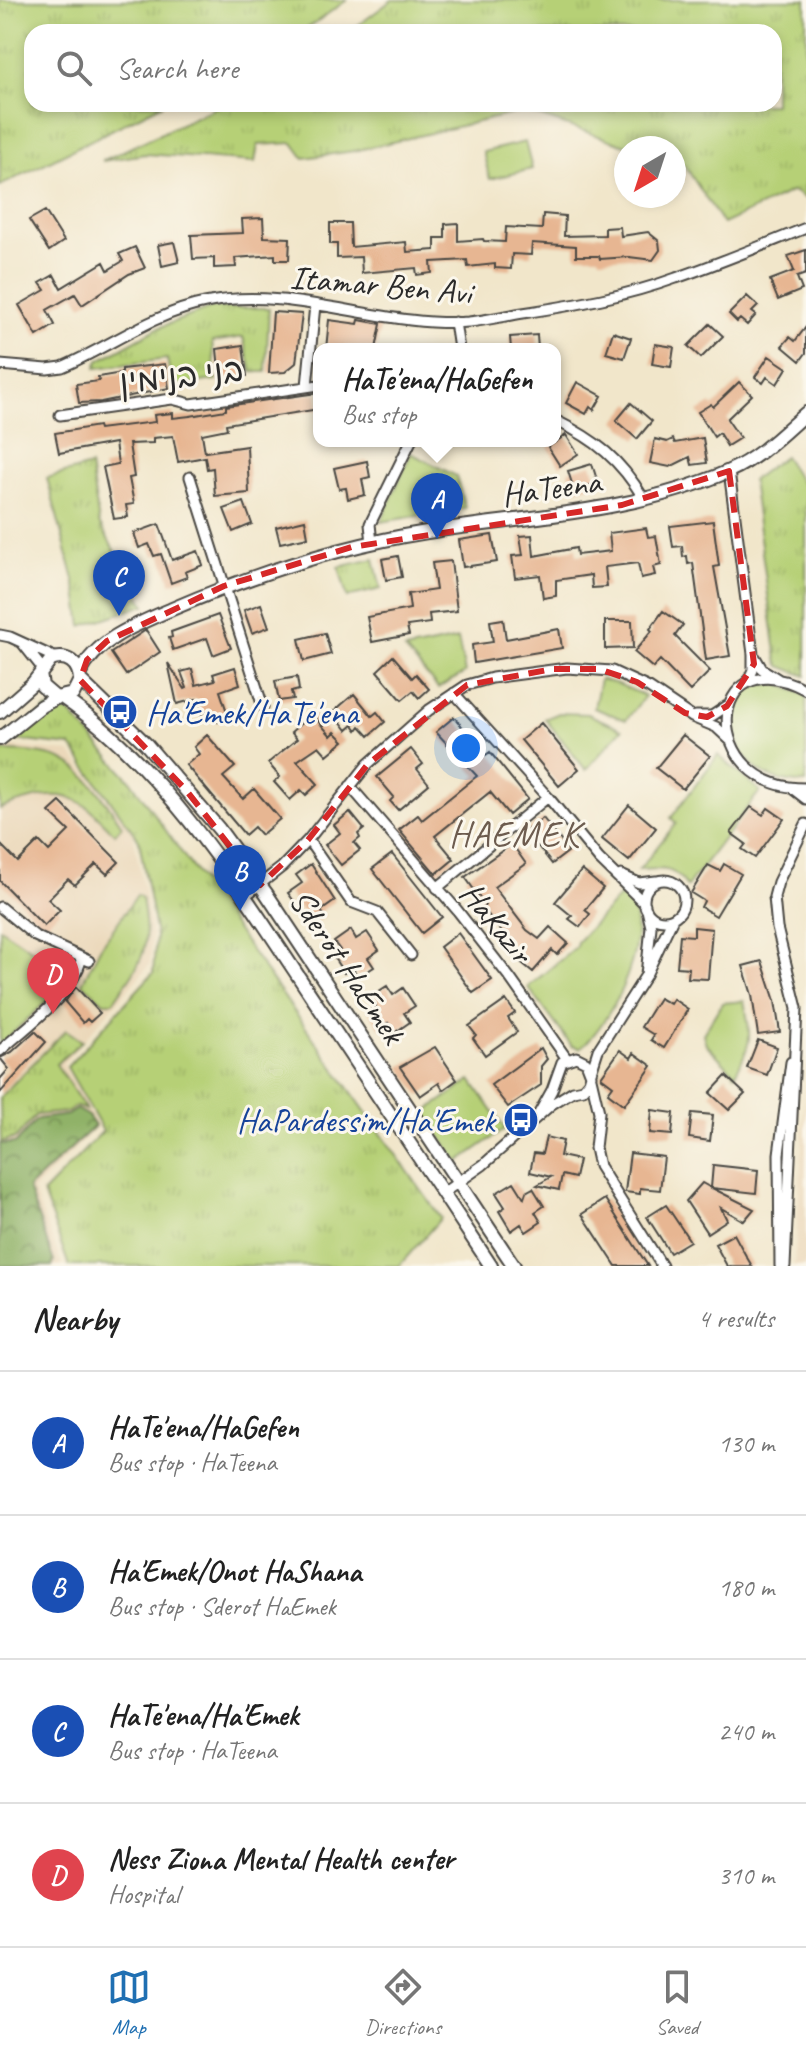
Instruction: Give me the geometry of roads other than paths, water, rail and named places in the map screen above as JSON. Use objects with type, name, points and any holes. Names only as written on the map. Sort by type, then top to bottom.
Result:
[{"type":"street","name":"Itamar Ben Avi","points":[[0,365],[47,369],[62,367],[161,319],[204,303],[254,300],[455,322],[565,307],[675,279],[806,228]]},
{"type":"street","points":[[307,386],[315,305]]},
{"type":"street","points":[[455,322],[458,343]]},
{"type":"street","name":"בני בנימין","points":[[60,415],[172,399],[191,404],[313,386]]},
{"type":"street","name":"HaTeena","points":[[61,658],[107,641],[133,625],[224,586],[298,562],[426,532],[591,510],[644,499],[729,471],[764,450],[806,413]]},
{"type":"street","points":[[561,423],[594,440],[631,477],[644,499]]},
{"type":"street","points":[[372,543],[370,524],[408,447]]},
{"type":"street","points":[[729,471],[753,670],[747,683],[727,706],[725,720],[740,758],[755,772],[774,783],[806,788]]},
{"type":"street","points":[[190,477],[263,707]]},
{"type":"street","points":[[0,635],[74,664],[80,676],[76,690],[41,706],[0,739]]},
{"type":"street","points":[[17,640],[31,652],[41,671],[45,692],[60,698]]},
{"type":"street","name":"HaTeena","points":[[80,676],[87,660],[107,641]]},
{"type":"street","points":[[753,654],[762,669],[780,681],[806,690]]},
{"type":"street","points":[[0,712],[41,671],[61,658]]},
{"type":"street","points":[[245,896],[282,867],[308,840],[368,764],[429,710],[467,685],[492,678],[567,668],[612,671],[637,682],[700,722],[716,727],[731,741]]},
{"type":"street","name":"Sderot HaEmek","points":[[80,676],[186,790],[260,885],[514,1266]]},
{"type":"street","points":[[747,683],[780,681]]},
{"type":"street","points":[[454,693],[607,868],[658,919],[673,918]]},
{"type":"street","name":"Sderot HaEmek","points":[[60,698],[95,721],[132,756],[204,841],[245,896],[491,1266]]},
{"type":"street","points":[[685,713],[707,717],[727,706]]},
{"type":"street","name":"HaKazir","points":[[350,786],[457,910],[571,1058]]},
{"type":"street","points":[[790,787],[806,799]]},
{"type":"street","points":[[437,888],[548,797]]},
{"type":"street","points":[[782,1266],[797,1008],[777,928],[774,897],[806,824]]},
{"type":"street","points":[[308,840],[351,902],[377,912],[411,955]]},
{"type":"street","points":[[443,1193],[483,1165],[537,1117],[587,1086],[594,1058],[646,975],[673,918],[682,910],[683,896],[676,884],[659,881],[639,883],[607,868]]},
{"type":"street","points":[[646,975],[651,927],[646,907],[647,891],[659,881]]},
{"type":"street","points":[[0,907],[35,936],[85,959],[69,986],[0,1051]]},
{"type":"street","points":[[537,1117],[558,1078],[559,1067],[605,1040]]},
{"type":"street","points":[[571,1058],[586,1062],[591,1075],[598,1106],[595,1148],[599,1166],[662,1266]]},
{"type":"street","points":[[558,1078],[563,1087],[589,1095],[598,1106]]},
{"type":"place","name":"HaTe'ena/HaGefen","points":[[437,539]]},
{"type":"place","name":"HaTe'ena/Ha'Emek","points":[[119,616]]},
{"type":"place","name":"Ha'Emek/HaTe'ena","points":[[120,712]]},
{"type":"place","name":"Ha'Emek/Onot HaShana","points":[[240,911]]},
{"type":"place","name":"Ness Ziona Mental Health center","points":[[53,1014]]},
{"type":"place","name":"HaPardessim/Ha'Emek","points":[[521,1120]]},
{"type":"district","name":"HAEMEK","points":[[515,833]]}]
